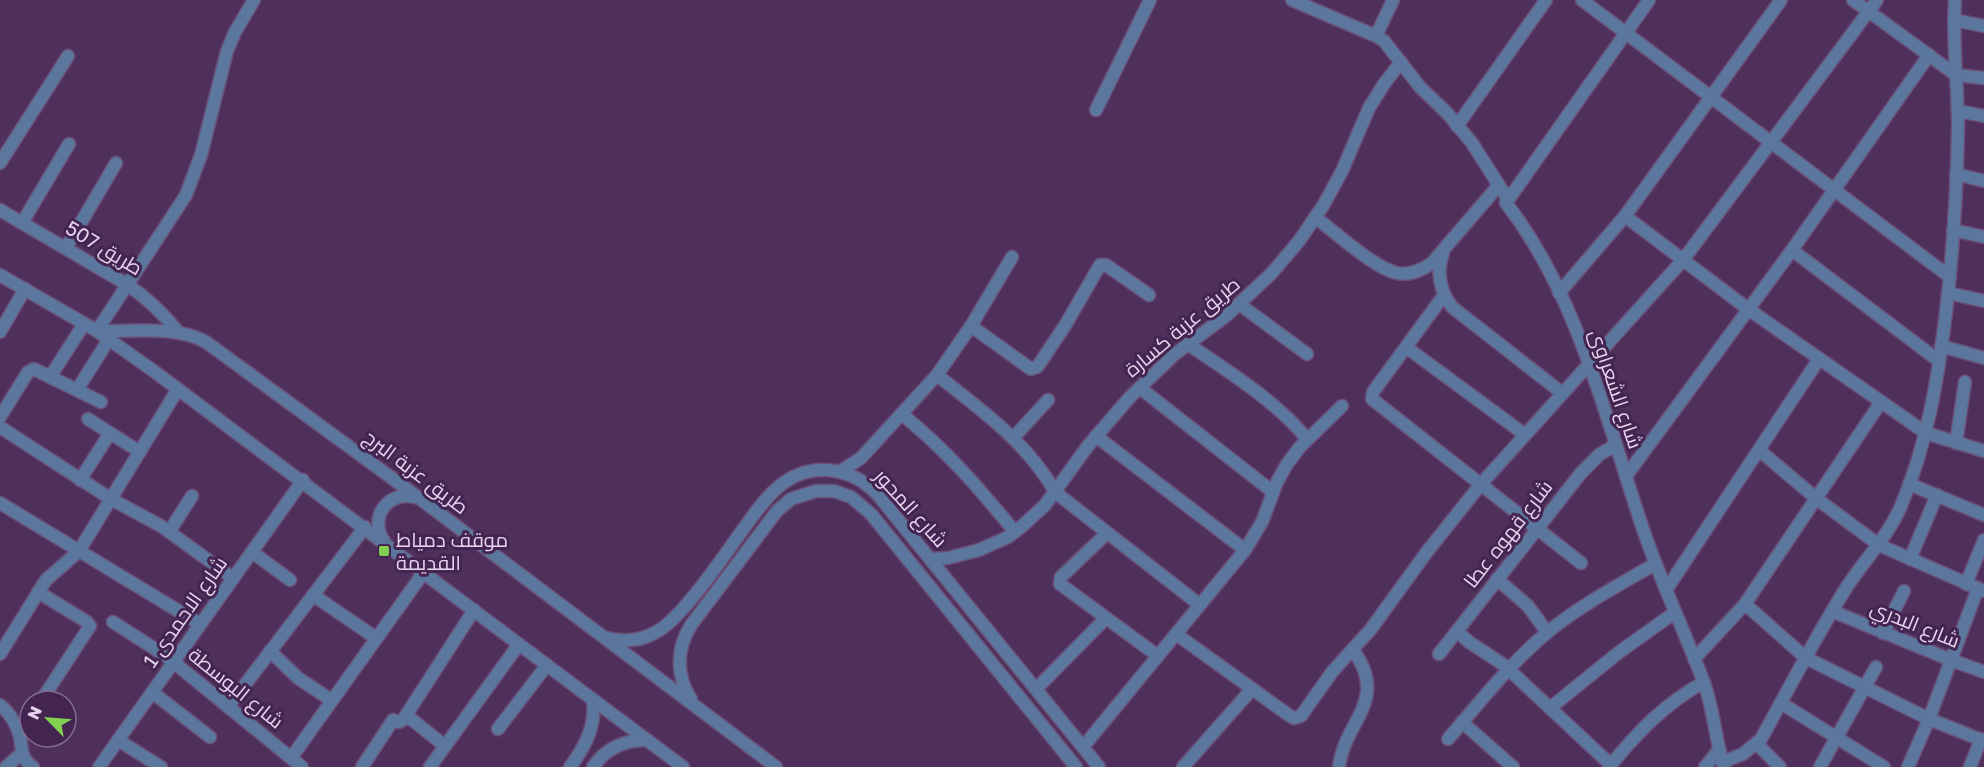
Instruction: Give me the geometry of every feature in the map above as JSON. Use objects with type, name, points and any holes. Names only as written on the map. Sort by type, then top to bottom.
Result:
[{"type":"street","points":[[97,332],[186,195],[201,155],[227,51],[235,32],[254,0]]},
{"type":"street","points":[[1096,110],[1150,0]]},
{"type":"street","points":[[1292,0],[1314,4],[1376,36],[1393,0]]},
{"type":"street","points":[[1457,126],[1546,0]]},
{"type":"street","points":[[1582,0],[1950,277]]},
{"type":"street","points":[[1506,203],[1649,0]]},
{"type":"street","points":[[1559,293],[1625,216],[1781,0]]},
{"type":"street","points":[[1854,0],[1956,75],[1984,78]]},
{"type":"street","points":[[1176,634],[1290,716],[1299,717],[1332,672],[1371,629],[1426,553],[1481,484],[1683,260],[1877,0]]},
{"type":"street","points":[[1705,767],[1721,759],[1738,757],[1757,744],[1832,611],[1897,516],[1910,484],[1926,433],[1939,361],[1950,277],[1958,111],[1955,0]]},
{"type":"street","points":[[1954,20],[1984,26]]},
{"type":"street","name":"شارع الشعراوى","points":[[1376,36],[1390,47],[1420,87],[1456,123],[1472,143],[1508,198],[1506,203],[1523,225],[1559,293],[1590,364],[1655,564],[1704,682],[1721,759]]},
{"type":"street","points":[[1626,476],[1792,249],[1929,55]]},
{"type":"street","points":[[0,163],[68,56]]},
{"type":"street","name":"طريق عزبة كسارة","points":[[932,559],[948,558],[979,550],[1015,532],[1034,517],[1096,435],[1140,388],[1239,304],[1281,264],[1316,217],[1339,177],[1369,108],[1401,62]]},
{"type":"street","points":[[1958,111],[1984,116]]},
{"type":"street","points":[[22,223],[69,144]]},
{"type":"street","points":[[66,248],[116,163]]},
{"type":"street","points":[[1956,174],[1984,181]]},
{"type":"street","points":[[1316,217],[1375,262],[1399,273],[1408,273],[1425,268],[1445,249],[1499,185]]},
{"type":"street","name":"طريق 507","points":[[0,210],[128,285],[146,298],[178,332]]},
{"type":"street","points":[[1625,216],[1748,309],[1926,433],[1984,451]]},
{"type":"street","points":[[1953,230],[1984,237]]},
{"type":"street","points":[[1445,249],[1439,268],[1444,295],[1458,312],[1562,393]]},
{"type":"street","points":[[1792,249],[1939,361]]},
{"type":"street","points":[[841,471],[855,463],[903,415],[938,375],[971,326],[1012,257]]},
{"type":"street","points":[[971,326],[1031,369],[1037,367],[1066,324],[1100,265],[1106,265],[1149,296]]},
{"type":"street","points":[[0,275],[109,339],[303,480],[683,767]]},
{"type":"street","points":[[0,332],[25,290]]},
{"type":"street","points":[[1948,293],[1984,301]]},
{"type":"street","points":[[1444,295],[1373,392],[1373,400],[1581,563]]},
{"type":"street","points":[[1239,304],[1307,354]]},
{"type":"street","points":[[50,377],[84,324]]},
{"type":"street","name":"طريق عزبة البرج","points":[[97,332],[178,332],[195,336],[206,342],[419,498],[776,767]]},
{"type":"street","points":[[77,390],[109,339]]},
{"type":"street","points":[[1188,345],[1265,398],[1307,439]]},
{"type":"street","points":[[1941,346],[1984,358]]},
{"type":"street","points":[[1406,347],[1524,434]]},
{"type":"street","points":[[1666,590],[1819,359]]},
{"type":"street","points":[[0,417],[30,371],[34,369],[101,402]]},
{"type":"street","points":[[938,375],[1013,438],[1043,471],[1055,492],[1200,605]]},
{"type":"street","points":[[1956,443],[1965,382]]},
{"type":"street","points":[[1140,388],[1273,492]]},
{"type":"street","points":[[0,654],[50,576],[79,551],[178,389]]},
{"type":"street","points":[[1013,438],[1047,400]]},
{"type":"street","points":[[1694,659],[1745,604],[1881,402]]},
{"type":"street","points":[[1083,747],[1245,550],[1262,522],[1287,464],[1307,439],[1342,406]]},
{"type":"street","points":[[903,415],[935,441],[964,471],[1015,532]]},
{"type":"street","points":[[87,419],[140,452]]},
{"type":"street","points":[[0,427],[80,480],[169,532],[233,578]]},
{"type":"street","points":[[80,480],[110,433]]},
{"type":"street","points":[[1096,435],[1245,550]]},
{"type":"street","name":"شارع قهوه عطا","points":[[1439,654],[1587,466],[1600,454],[1616,445]]},
{"type":"street","points":[[1759,450],[1817,499],[1879,545],[1976,588]]},
{"type":"street","name":"شارع المحور","points":[[602,637],[616,640],[637,639],[657,632],[673,619],[707,578],[771,492],[786,480],[803,473],[822,470],[841,471],[858,478],[872,489],[932,559],[1099,767]]},
{"type":"street","name":"شارع الاحمدى 1","points":[[99,767],[303,480]]},
{"type":"street","points":[[1910,484],[1984,515]]},
{"type":"street","name":"شارع المحور","points":[[697,708],[683,686],[679,667],[681,648],[687,630],[784,505],[807,492],[825,490],[842,494],[858,502],[871,514],[1076,767]]},
{"type":"street","points":[[1910,559],[1937,495]]},
{"type":"street","points":[[169,532],[192,496]]},
{"type":"street","points":[[387,544],[378,529],[379,515],[383,507],[389,501],[402,496],[419,498]]},
{"type":"street","points":[[0,503],[200,624]]},
{"type":"street","points":[[228,707],[365,527]]},
{"type":"street","points":[[1107,533],[1061,577],[1059,582],[1061,587],[1158,656]]},
{"type":"street","points":[[1908,767],[1929,719],[1976,588],[1984,540]]},
{"type":"street","points":[[252,552],[290,580]]},
{"type":"street","points":[[1448,739],[1509,669],[1547,632],[1578,610],[1655,564]]},
{"type":"street","points":[[291,758],[424,572]]},
{"type":"street","points":[[1497,579],[1528,606],[1547,632]]},
{"type":"street","points":[[1883,633],[1904,591]]},
{"type":"street","points":[[38,592],[89,622],[90,626],[48,689]]},
{"type":"street","points":[[313,595],[376,638]]},
{"type":"street","points":[[1745,604],[1806,658],[1929,719],[1982,740],[1970,767]]},
{"type":"street","points":[[362,767],[393,720],[401,722],[406,715],[474,610]]},
{"type":"street","name":"شارع البدري","points":[[1832,611],[1984,672]]},
{"type":"street","points":[[1550,708],[1618,653],[1674,613]]},
{"type":"street","points":[[673,619],[687,630]]},
{"type":"street","points":[[1036,689],[1105,619]]},
{"type":"street","name":"شارع البوسطة","points":[[113,622],[173,662],[302,767]]},
{"type":"street","points":[[1457,631],[1469,642],[1509,669],[1610,766],[1655,715],[1704,682]]},
{"type":"street","points":[[432,766],[519,644]]},
{"type":"street","points":[[1339,767],[1343,752],[1364,708],[1367,694],[1363,668],[1353,650]]},
{"type":"street","points":[[270,651],[298,678],[331,700]]},
{"type":"street","points":[[498,729],[547,665]]},
{"type":"street","points":[[1820,767],[1876,667]]},
{"type":"street","points":[[1183,767],[1252,689]]},
{"type":"street","points":[[152,692],[210,737]]},
{"type":"street","points":[[570,767],[582,750],[589,734],[593,717],[593,700]]},
{"type":"street","points":[[1782,703],[1884,767]]},
{"type":"street","points":[[0,705],[12,718],[18,731]]},
{"type":"street","points":[[406,715],[446,746]]},
{"type":"street","points":[[1462,722],[1513,767]]},
{"type":"street","points":[[118,740],[158,766]]},
{"type":"street","points":[[592,767],[602,756],[617,746],[635,740],[647,740]]},
{"type":"street","points":[[1757,744],[1780,767]]},
{"type":"street","points":[[21,749],[25,760],[33,767]]},
{"type":"street","points":[[6,767],[22,753]]},
{"type":"place","name":"موقف دمياط القديمة","points":[[384,551]]}]
